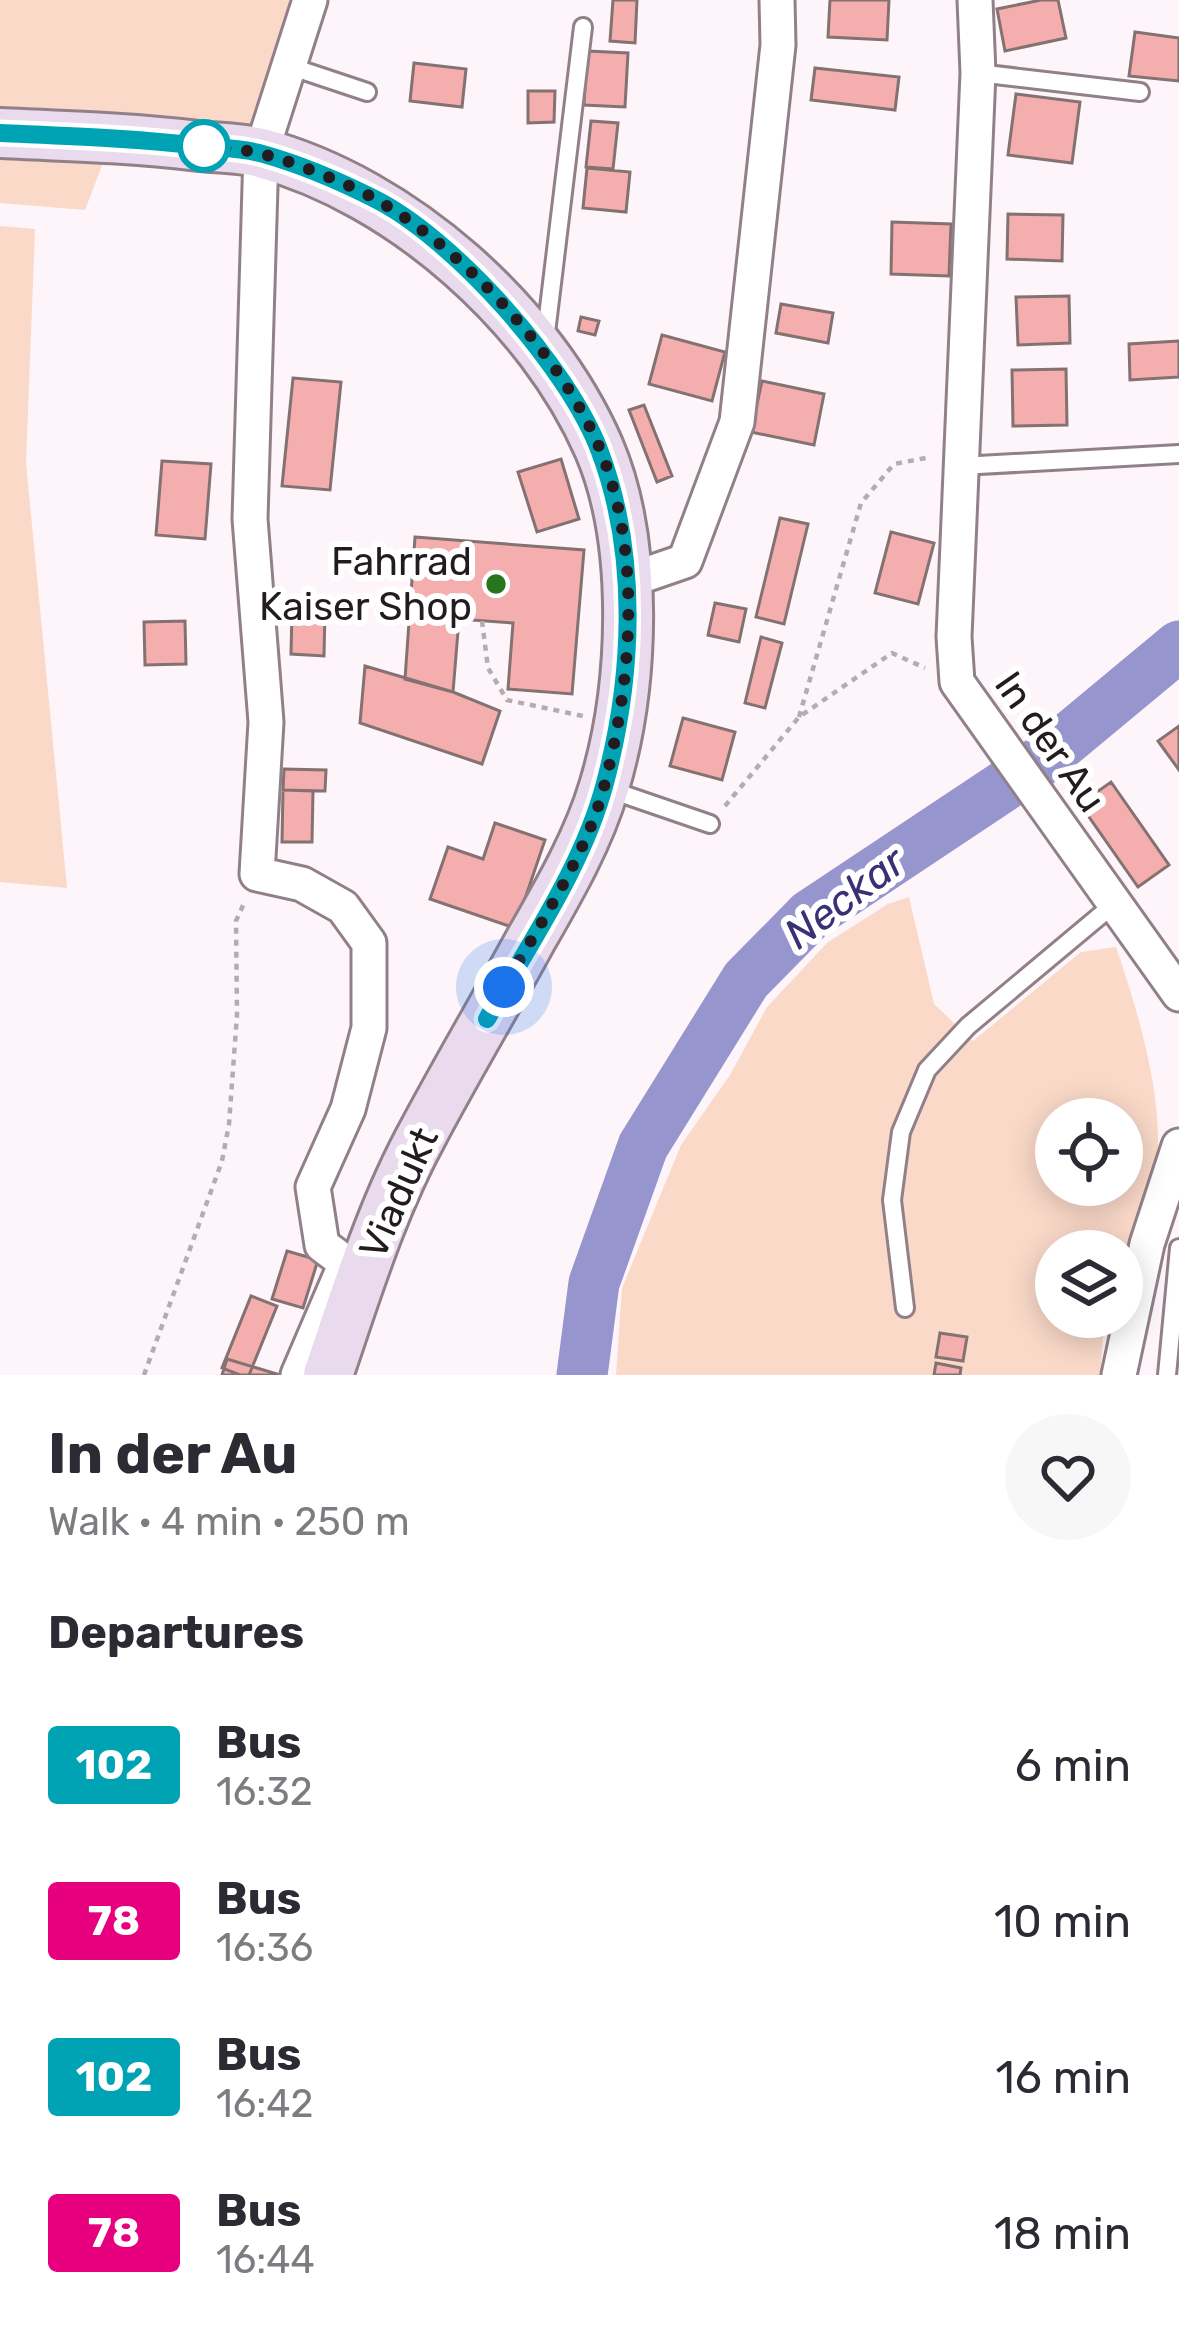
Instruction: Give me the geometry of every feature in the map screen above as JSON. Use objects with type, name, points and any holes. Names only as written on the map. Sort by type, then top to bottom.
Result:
[{"type":"main road","name":"Viadukt","points":[[0,133],[134,138],[261,153],[376,199],[456,258],[544,355],[600,449],[617,514],[627,581],[618,723],[604,788],[557,892],[420,1137],[375,1240],[328,1375]]},
{"type":"street","points":[[298,1375],[346,1263],[322,1245],[313,1187],[347,1108],[369,1028],[369,943],[343,907],[302,884],[257,874],[266,722],[250,519],[261,153],[310,0]]},
{"type":"street","points":[[627,581],[685,561],[736,422],[778,45],[777,0]]},
{"type":"street","name":"In der Au","points":[[975,0],[978,73],[953,637],[957,682],[1179,994]]},
{"type":"street","points":[[1119,1375],[1147,1244],[1173,1198],[1179,1146]]},
{"type":"lane","points":[[544,355],[583,27]]},
{"type":"lane","points":[[289,66],[367,92]]},
{"type":"lane","points":[[978,73],[1140,92]]},
{"type":"lane","points":[[961,459],[1179,454]]},
{"type":"lane","points":[[604,788],[710,824]]},
{"type":"lane","points":[[905,1308],[892,1200],[901,1132],[927,1070],[968,1026],[1114,904]]},
{"type":"lane","points":[[1167,1375],[1179,1248]]},
{"type":"path","points":[[799,718],[861,503],[894,464],[961,459]]},
{"type":"path","points":[[482,621],[488,668],[507,700],[618,723]]},
{"type":"path","points":[[710,824],[799,718],[892,653]]},
{"type":"path","points":[[144,1375],[222,1161],[237,1015],[236,921],[257,874]]},
{"type":"shaded area","points":[[0,0],[289,0],[277,83],[257,125],[122,113],[85,210],[0,203]]},
{"type":"shaded area","points":[[0,226],[35,229],[26,463],[67,888],[0,882]]},
{"type":"shaded area","points":[[909,897],[934,1004],[973,1041],[1081,952],[1116,947],[1148,1056],[1157,1115],[1156,1168],[1150,1195],[1138,1230],[1035,1230],[1035,1338],[1103,1338],[1100,1375],[616,1375],[622,1288],[681,1145],[730,1075],[767,1007],[828,942],[888,904]]},
{"type":"building","points":[[613,0],[637,0],[635,43],[610,41]]},
{"type":"building","points":[[830,0],[889,0],[887,40],[828,37]]},
{"type":"building","points":[[1058,0],[1066,38],[1005,51],[997,9]]},
{"type":"building","points":[[1135,32],[1179,38],[1179,81],[1129,76]]},
{"type":"building","points":[[587,51],[628,53],[625,107],[584,105]]},
{"type":"building","points":[[414,63],[466,69],[462,107],[410,101]]},
{"type":"building","points":[[815,68],[899,77],[895,110],[811,100]]},
{"type":"building","points":[[528,91],[555,91],[554,122],[528,123]]},
{"type":"building","points":[[1016,94],[1080,102],[1072,163],[1008,155]]},
{"type":"building","points":[[591,121],[618,123],[613,169],[586,167]]},
{"type":"building","points":[[587,168],[630,172],[626,212],[583,208]]},
{"type":"building","points":[[1008,214],[1063,215],[1062,261],[1007,259]]},
{"type":"building","points":[[892,222],[951,224],[949,276],[891,274]]},
{"type":"building","points":[[1069,296],[1070,343],[1018,345],[1016,297]]},
{"type":"building","points":[[781,304],[833,313],[828,343],[776,333]]},
{"type":"building","points":[[581,317],[599,321],[595,335],[578,331]]},
{"type":"building","points":[[662,335],[725,352],[712,401],[649,384]]},
{"type":"building","points":[[1179,341],[1179,377],[1130,380],[1129,344]]},
{"type":"building","points":[[1066,369],[1067,425],[1013,426],[1012,370]]},
{"type":"building","points":[[293,378],[341,382],[330,490],[282,486]]},
{"type":"building","points":[[762,381],[824,394],[814,445],[751,432]]},
{"type":"building","points":[[644,405],[672,476],[657,482],[629,410]]},
{"type":"building","points":[[561,459],[579,519],[537,532],[518,472]]},
{"type":"building","points":[[162,461],[211,464],[205,539],[156,535]]},
{"type":"building","points":[[780,518],[808,524],[784,624],[756,617]]},
{"type":"building","points":[[891,532],[934,543],[918,604],[875,593]]},
{"type":"building","name":"Fahrrad Kaiser Shop","points":[[415,537],[584,550],[572,694],[508,689],[513,623],[459,619],[453,692],[405,679]]},
{"type":"building","points":[[715,603],[746,609],[739,642],[708,635]]},
{"type":"building","points":[[292,611],[325,611],[324,656],[291,654]]},
{"type":"building","points":[[185,621],[186,664],[145,665],[144,622]]},
{"type":"building","points":[[761,637],[782,643],[765,708],[745,703]]},
{"type":"building","points":[[365,666],[500,711],[482,764],[360,723]]},
{"type":"building","points":[[683,718],[735,732],[722,780],[670,766]]},
{"type":"building","points":[[1179,726],[1179,770],[1158,741]]},
{"type":"building","points":[[284,769],[326,770],[325,791],[283,790]]},
{"type":"building","points":[[1111,782],[1169,865],[1138,887],[1080,804]]},
{"type":"building","points":[[283,790],[313,791],[312,842],[282,842]]},
{"type":"building","points":[[495,823],[545,840],[515,928],[430,899],[448,847],[483,859]]},
{"type":"building","points":[[287,1251],[318,1260],[303,1308],[272,1299]]},
{"type":"building","points":[[251,1296],[277,1306],[249,1375],[240,1375],[222,1368]]},
{"type":"building","points":[[940,1333],[967,1337],[963,1361],[936,1357]]},
{"type":"building","points":[[227,1359],[280,1375],[222,1375]]},
{"type":"building","points":[[936,1363],[961,1368],[960,1375],[934,1375]]},
{"type":"waterway","name":"Neckar","points":[[582,1375],[594,1283],[643,1146],[746,980],[810,915],[1037,764],[1179,646]]},
{"type":"bus line","name":"102","points":[[0,133],[134,138],[261,153],[376,199],[456,258],[508,312],[544,355],[600,449],[617,514],[627,581],[618,723],[604,788],[586,834],[487,1019]]},
{"type":"place","name":"Fahrrad Kaiser Shop","points":[[496,584]]},
{"type":"route","points":[[204,146],[261,153],[376,199],[456,258],[544,355],[600,449],[617,514],[627,581],[618,723],[604,788],[586,834],[504,987]]}]
